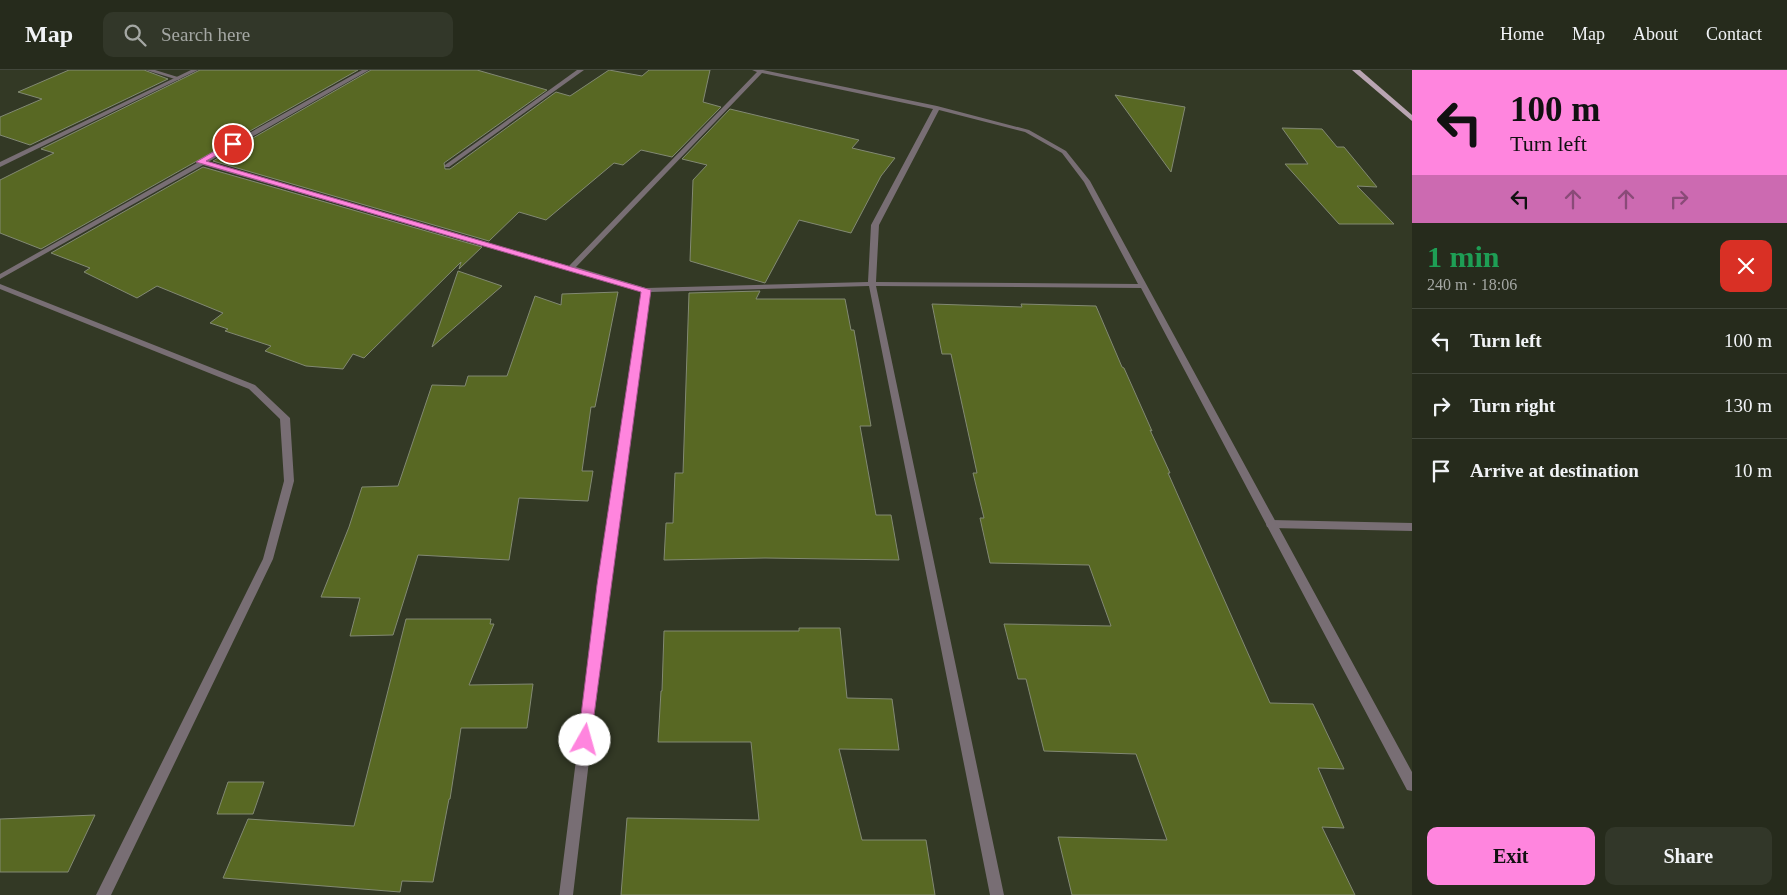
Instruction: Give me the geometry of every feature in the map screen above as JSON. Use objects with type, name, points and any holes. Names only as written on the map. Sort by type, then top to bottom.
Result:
[{"type":"main road","points":[[1356,70],[1412,119]]},
{"type":"street","points":[[149,70],[178,78]]},
{"type":"street","points":[[0,165],[195,70]]},
{"type":"street","points":[[0,276],[366,70]]},
{"type":"street","points":[[447,166],[582,70]]},
{"type":"street","points":[[572,267],[758,71],[937,108],[1027,131],[1064,152],[1087,181],[1412,785]]},
{"type":"street","points":[[937,108],[875,225],[872,284],[997,895]]},
{"type":"street","points":[[200,162],[572,267],[646,290],[872,284],[1144,286]]},
{"type":"street","points":[[0,286],[252,387],[285,418],[289,481],[268,559],[102,895]]},
{"type":"street","points":[[566,895],[604,585],[646,290]]},
{"type":"street","points":[[1271,524],[1412,527]]},
{"type":"building","points":[[69,70],[144,70],[168,79],[30,145],[0,135],[0,117],[42,99],[18,92]]},
{"type":"building","points":[[200,70],[358,70],[41,249],[0,233],[0,180],[54,153],[41,149]]},
{"type":"building","points":[[371,70],[477,70],[547,90],[444,163],[445,169],[450,169],[556,92],[570,96],[609,70],[642,76],[649,70],[710,70],[703,102],[721,107],[672,157],[641,150],[623,165],[614,163],[546,220],[519,212],[489,241],[213,161]]},
{"type":"building","points":[[1115,95],[1185,107],[1171,172]]},
{"type":"building","points":[[730,109],[859,140],[852,148],[895,158],[881,176],[851,233],[799,220],[765,283],[690,261],[693,180],[707,165],[682,159]]},
{"type":"building","points":[[1282,128],[1322,129],[1337,147],[1344,147],[1377,187],[1357,186],[1394,224],[1339,224],[1285,164],[1308,164]]},
{"type":"building","points":[[203,167],[482,247],[459,269],[461,262],[364,358],[353,354],[343,369],[306,366],[265,351],[271,346],[225,331],[228,329],[210,323],[223,313],[157,286],[137,298],[84,272],[90,268],[51,253]]},
{"type":"building","points":[[458,271],[502,286],[432,347]]},
{"type":"building","points":[[760,291],[756,299],[845,299],[851,330],[854,330],[871,426],[860,426],[876,515],[891,515],[899,560],[765,558],[664,560],[666,523],[673,523],[675,473],[683,473],[689,293]]},
{"type":"building","points":[[618,292],[595,407],[591,407],[582,471],[593,471],[588,501],[519,498],[509,560],[418,555],[393,635],[350,636],[360,598],[321,597],[349,527],[362,487],[398,486],[432,385],[465,386],[468,376],[507,376],[535,296],[561,305],[562,294]]},
{"type":"building","points":[[932,304],[1022,307],[1021,304],[1096,306],[1270,703],[1313,704],[1344,769],[1318,768],[1344,828],[1322,827],[1355,895],[1072,895],[1058,837],[1167,840],[1136,754],[1044,751],[1026,679],[1018,679],[1004,624],[1111,626],[1089,565],[990,563],[980,518],[984,518],[973,473],[977,473],[951,354],[942,354]]},
{"type":"building","points":[[406,619],[491,619],[490,624],[494,624],[469,685],[533,684],[527,728],[461,728],[450,799],[433,882],[402,881],[400,892],[223,878],[248,819],[354,826]]},
{"type":"building","points":[[799,628],[840,628],[847,698],[892,699],[899,750],[839,749],[862,840],[926,840],[935,895],[621,895],[627,818],[759,820],[751,742],[658,742],[664,631],[799,631]]},
{"type":"building","points":[[228,782],[264,782],[253,814],[217,814]]},
{"type":"building","points":[[95,815],[68,872],[0,872],[0,819]]},
{"type":"route","points":[[233,144],[200,162],[572,267],[646,290],[604,585],[585,740]]}]
